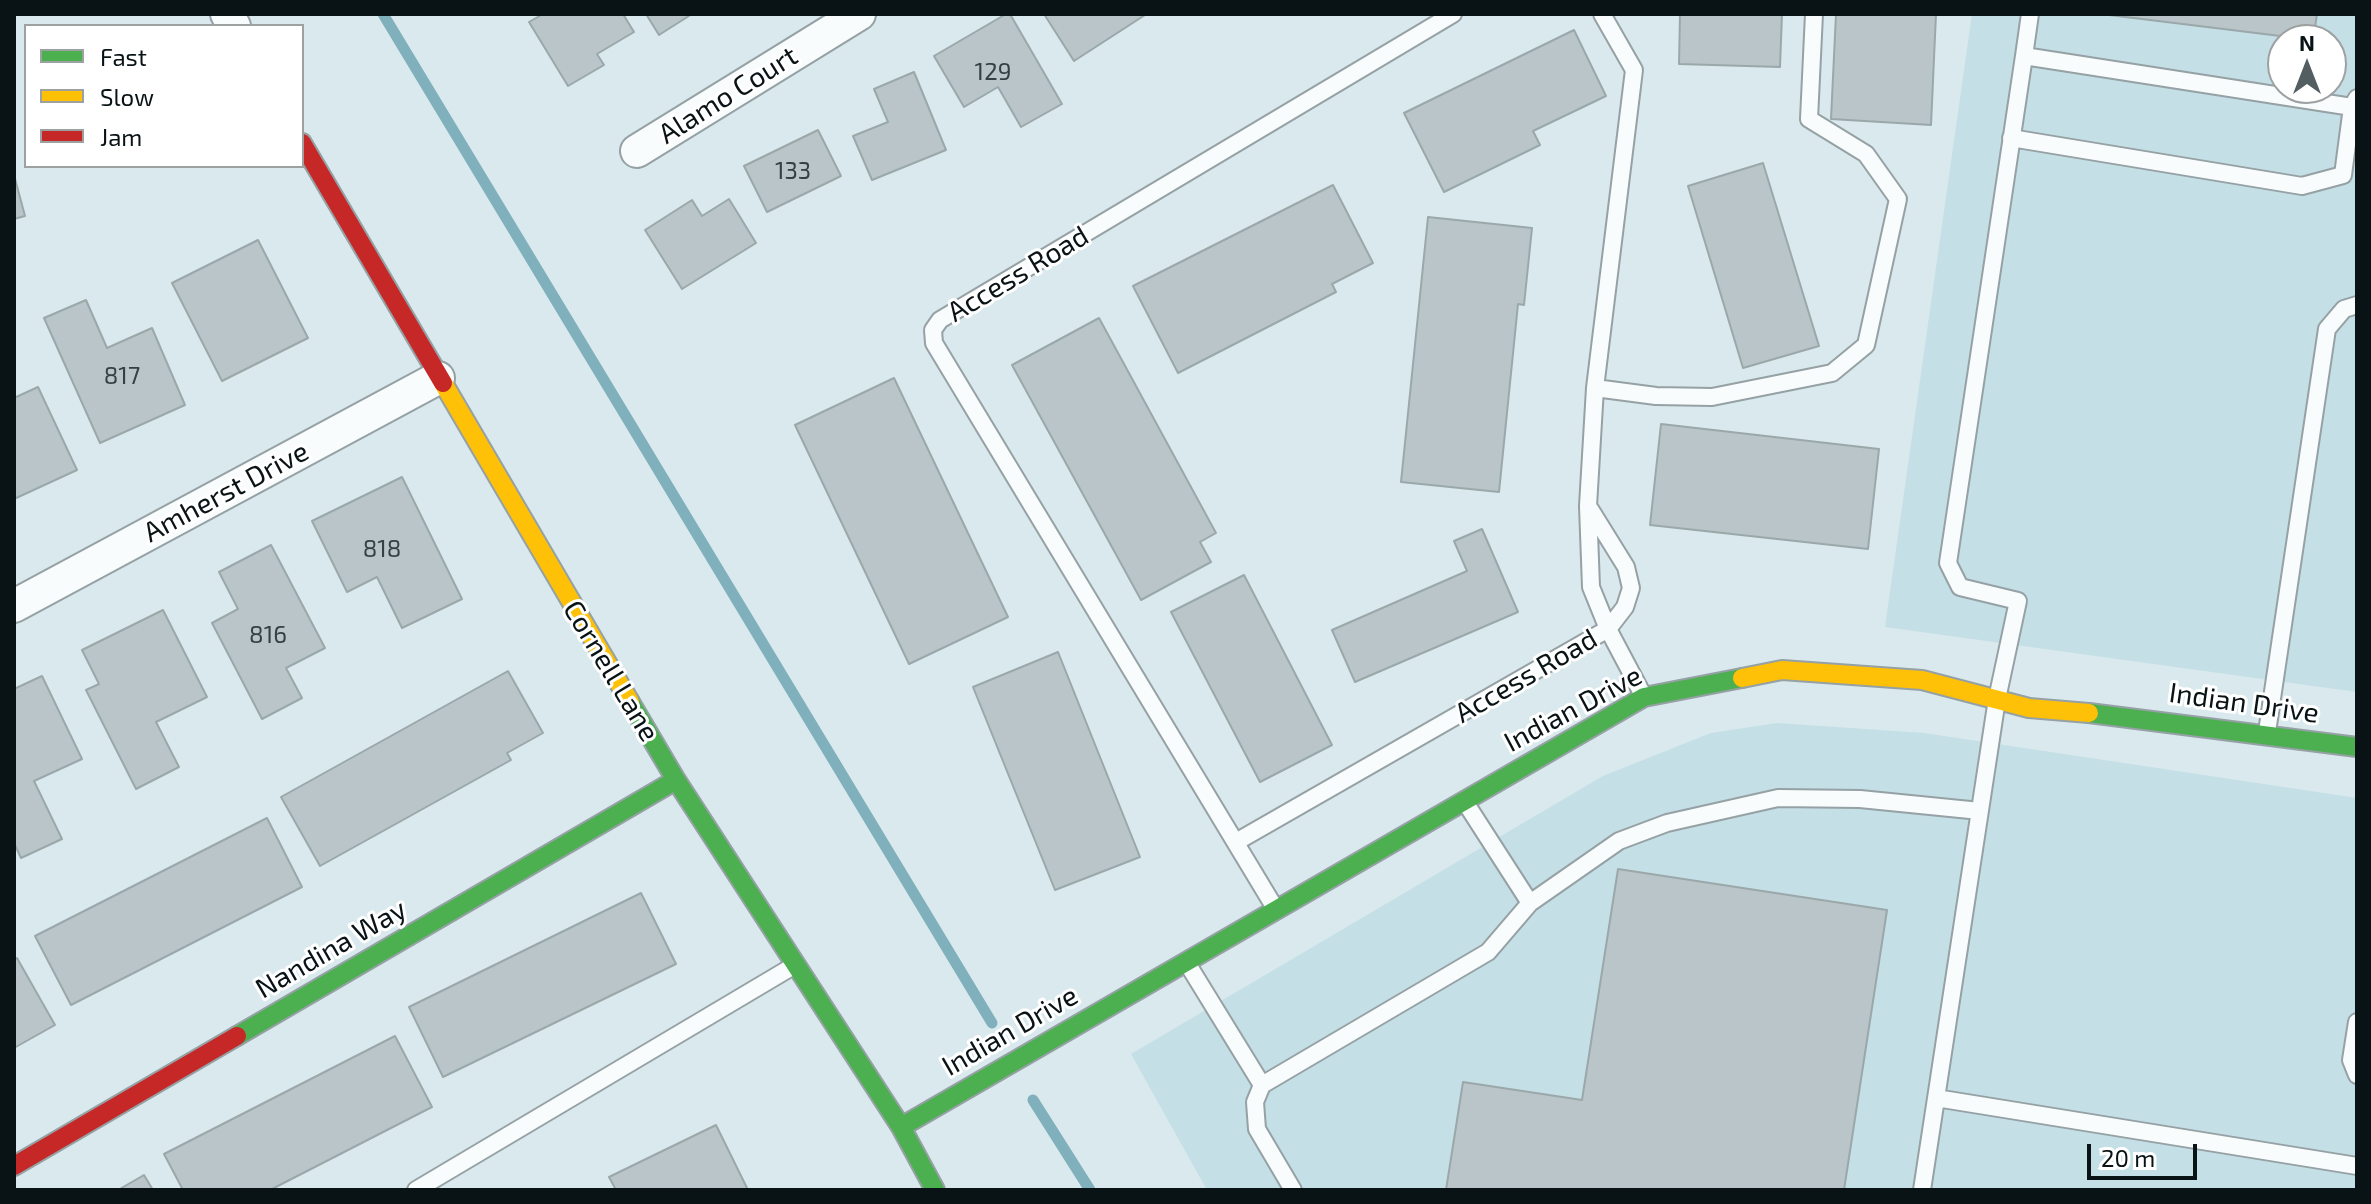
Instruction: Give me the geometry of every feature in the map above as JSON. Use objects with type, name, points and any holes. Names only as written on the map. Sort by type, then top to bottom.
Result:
[{"type":"street","name":"Alamo Court","points":[[637,151],[859,14]]},
{"type":"street","name":"Cornell Lane","points":[[304,146],[676,780],[901,1127],[935,1190]]},
{"type":"street","name":"Amherst Drive","points":[[14,606],[438,378]]},
{"type":"street","name":"Indian Drive","points":[[901,1127],[1644,697],[1782,670],[1922,680],[2029,708],[2267,733],[2357,747]]},
{"type":"street","name":"Nandina Way","points":[[14,1166],[676,780]]},
{"type":"lane","name":"Access Road","points":[[1276,910],[934,343],[933,330],[940,320],[953,312],[1453,14]]},
{"type":"lane","name":"Access Road","points":[[1602,14],[1634,70],[1595,388],[1588,506],[1591,587],[1608,629],[1644,697]]},
{"type":"lane","points":[[1595,388],[1656,396],[1712,397],[1832,373],[1866,345],[1898,199],[1866,154],[1809,119],[1814,14]]},
{"type":"lane","points":[[1922,1190],[1997,699],[2018,601],[1960,587],[1948,563],[2030,14]]},
{"type":"lane","points":[[2011,138],[2302,186],[2343,175],[2355,102],[2024,56]]},
{"type":"lane","points":[[2267,733],[2327,329],[2344,309],[2357,305]]},
{"type":"lane","points":[[1588,506],[1626,567],[1631,588],[1625,607],[1608,629]]},
{"type":"lane","name":"Access Road","points":[[1236,842],[1608,629]]},
{"type":"lane","points":[[1293,1190],[1257,1129],[1255,1102],[1262,1085],[1488,952],[1530,903],[1619,841],[1667,823],[1735,805],[1817,797],[1980,811]]},
{"type":"lane","points":[[1464,801],[1530,903]]},
{"type":"lane","points":[[1186,962],[1262,1085]]},
{"type":"lane","points":[[416,1190],[796,964]]},
{"type":"lane","points":[[2357,1022],[2351,1060],[2357,1075]]},
{"type":"lane","points":[[1936,1098],[2357,1166]]},
{"type":"shaded area","points":[[1972,14],[2357,14],[2357,692],[1885,627]]},
{"type":"shaded area","points":[[1777,723],[1924,733],[2357,798],[2357,1190],[1207,1190],[1131,1054],[1603,776],[1711,733]]},
{"type":"building","points":[[543,14],[623,14],[634,32],[597,54],[604,65],[568,86],[529,22]]},
{"type":"building","points":[[646,14],[692,14],[659,35]]},
{"type":"building","points":[[1010,14],[1062,104],[1021,127],[998,87],[964,107],[934,56]]},
{"type":"building","points":[[1044,14],[1145,14],[1145,15],[1074,61]]},
{"type":"building","points":[[1680,14],[1782,14],[1780,67],[1679,64]]},
{"type":"building","points":[[1836,14],[1936,14],[1931,125],[1831,119]]},
{"type":"building","points":[[2101,14],[2317,14],[2315,24],[2267,24],[2267,34]]},
{"type":"building","points":[[1574,30],[1606,96],[1533,131],[1540,145],[1444,192],[1404,113]]},
{"type":"building","points":[[914,72],[946,150],[872,180],[853,136],[888,122],[874,89]]},
{"type":"building","points":[[818,130],[841,176],[767,212],[744,166]]},
{"type":"building","points":[[1763,163],[1819,346],[1743,368],[1688,186]]},
{"type":"building","points":[[14,175],[25,216],[14,219]]},
{"type":"building","points":[[1333,185],[1373,263],[1332,284],[1336,292],[1178,373],[1133,286]]},
{"type":"building","points":[[729,199],[756,243],[682,289],[645,230],[692,200],[702,216]]},
{"type":"building","points":[[1428,217],[1532,228],[1524,305],[1518,304],[1499,492],[1401,482]]},
{"type":"building","points":[[258,240],[308,338],[222,381],[172,283]]},
{"type":"building","points":[[86,300],[107,348],[152,328],[185,405],[100,443],[44,318]]},
{"type":"building","points":[[1099,318],[1216,533],[1200,542],[1211,562],[1141,600],[1012,365]]},
{"type":"building","points":[[894,378],[1008,617],[909,664],[795,425]]},
{"type":"building","points":[[38,387],[77,470],[14,499],[14,398]]},
{"type":"building","points":[[1661,424],[1879,449],[1868,549],[1650,525]]},
{"type":"building","points":[[402,477],[462,599],[402,628],[377,577],[347,592],[312,521]]},
{"type":"building","points":[[1482,529],[1518,612],[1355,682],[1332,630],[1467,571],[1454,541]]},
{"type":"building","points":[[271,545],[325,648],[286,668],[302,698],[262,719],[212,623],[238,609],[219,572]]},
{"type":"building","points":[[1244,575],[1332,745],[1260,782],[1171,612]]},
{"type":"building","points":[[163,610],[207,697],[156,722],[179,767],[136,789],[86,690],[99,684],[82,650]]},
{"type":"building","points":[[1058,652],[1140,857],[1055,890],[973,687]]},
{"type":"building","points":[[508,671],[543,733],[507,753],[511,760],[320,866],[281,797]]},
{"type":"building","points":[[42,676],[82,759],[34,781],[62,839],[21,858],[14,843],[14,689]]},
{"type":"building","points":[[267,818],[302,887],[71,1005],[35,936]]},
{"type":"building","points":[[1618,869],[1887,910],[1844,1190],[1446,1190],[1463,1082],[1582,1100]]},
{"type":"building","points":[[641,893],[676,964],[443,1077],[409,1007]]},
{"type":"building","points":[[17,958],[55,1025],[14,1048],[14,960]]},
{"type":"building","points":[[395,1036],[432,1107],[270,1190],[183,1190],[164,1154]]},
{"type":"building","points":[[716,1125],[748,1190],[616,1190],[609,1177]]},
{"type":"building","points":[[144,1175],[153,1190],[118,1190]]},
{"type":"waterway","points":[[383,14],[992,1023]]},
{"type":"waterway","points":[[1033,1100],[1090,1190]]},
{"type":"traffic: fast","points":[[901,1127],[1644,697],[1742,678]]},
{"type":"traffic: fast","points":[[630,702],[676,780],[901,1127],[935,1190]]},
{"type":"traffic: fast","points":[[2089,713],[2357,747]]},
{"type":"traffic: fast","points":[[237,1036],[676,780]]},
{"type":"traffic: slow","points":[[443,383],[630,702]]},
{"type":"traffic: slow","points":[[1742,678],[1782,670],[1922,680],[2029,708],[2089,713]]},
{"type":"traffic: jam","points":[[304,146],[443,383]]},
{"type":"traffic: jam","points":[[14,1166],[237,1036]]}]
